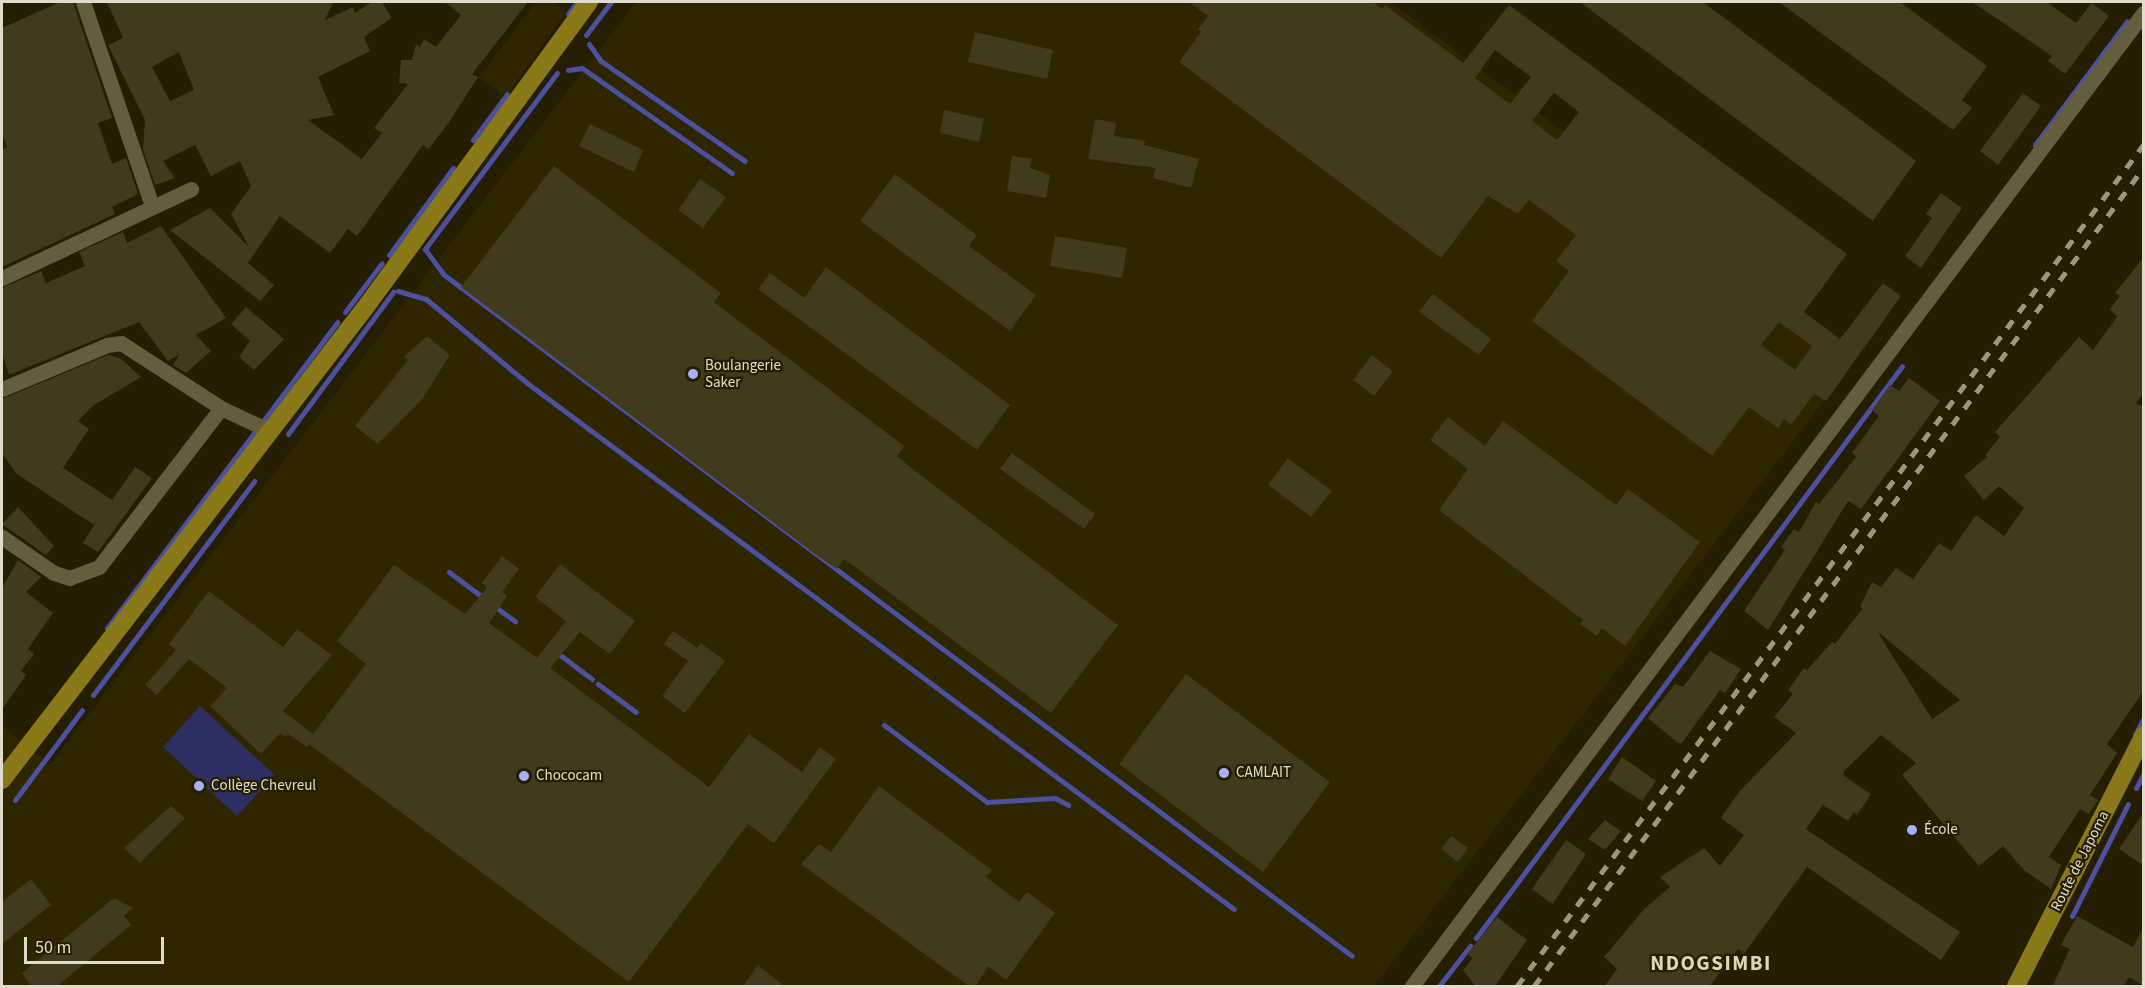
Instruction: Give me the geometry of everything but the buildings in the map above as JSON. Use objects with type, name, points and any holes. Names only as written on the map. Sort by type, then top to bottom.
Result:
[{"type":"main road","points":[[2,780],[589,2]]},
{"type":"main road","name":"Route de Japoma","points":[[2016,987],[2144,735]]},
{"type":"street","points":[[83,2],[152,206]]},
{"type":"street","points":[[1412,987],[2144,12]]},
{"type":"street","points":[[2,278],[191,189]]},
{"type":"street","points":[[2,388],[107,345],[121,343],[221,408],[267,429]]},
{"type":"street","points":[[2,537],[46,569],[69,578],[84,576],[99,567],[221,408]]},
{"type":"shaded area","points":[[536,2],[553,2],[566,12],[506,96],[478,78]]},
{"type":"shaded area","points":[[636,2],[1391,2],[1860,354],[1374,986],[2,986],[2,725],[50,765]]},
{"type":"shaded area","points":[[200,706],[275,775],[237,816],[163,747]]},
{"type":"waterway","points":[[568,14],[577,2]]},
{"type":"waterway","points":[[586,35],[611,2]]},
{"type":"waterway","points":[[2035,145],[2127,21]]},
{"type":"waterway","points":[[589,44],[601,61],[745,161]]},
{"type":"waterway","points":[[568,70],[582,68],[732,173]]},
{"type":"waterway","points":[[557,73],[425,249],[443,274],[1352,956]]},
{"type":"waterway","points":[[473,140],[507,94]]},
{"type":"waterway","points":[[389,255],[453,168]]},
{"type":"waterway","points":[[345,312],[382,263]]},
{"type":"waterway","points":[[398,291],[426,299],[527,383],[1234,909]]},
{"type":"waterway","points":[[288,434],[393,292]]},
{"type":"waterway","points":[[107,628],[338,322]]},
{"type":"waterway","points":[[1476,938],[1902,366]]},
{"type":"waterway","points":[[93,695],[254,481]]},
{"type":"waterway","points":[[449,572],[485,599]]},
{"type":"waterway","points":[[494,606],[515,621]]},
{"type":"waterway","points":[[560,655],[592,679]]},
{"type":"waterway","points":[[598,684],[636,712]]},
{"type":"waterway","points":[[15,800],[82,710]]},
{"type":"waterway","points":[[2135,735],[2144,717]]},
{"type":"waterway","points":[[884,725],[987,802],[1055,798],[1068,805]]},
{"type":"waterway","points":[[2136,788],[2144,773]]},
{"type":"waterway","points":[[2072,916],[2128,804]]},
{"type":"waterway","points":[[1439,986],[1470,946]]},
{"type":"railway","points":[[1517,986],[2144,144]]},
{"type":"railway","points":[[1534,986],[2144,167]]},
{"type":"place","name":"Boulangerie Saker","points":[[693,374]]},
{"type":"place","name":"CAMLAIT","points":[[1224,773]]},
{"type":"place","name":"Chococam","points":[[524,776]]},
{"type":"place","name":"Collège Chevreul","points":[[199,786]]},
{"type":"place","name":"École","points":[[1912,830]]},
{"type":"district","name":"NDOGSIMBI","points":[[1711,963]]}]
